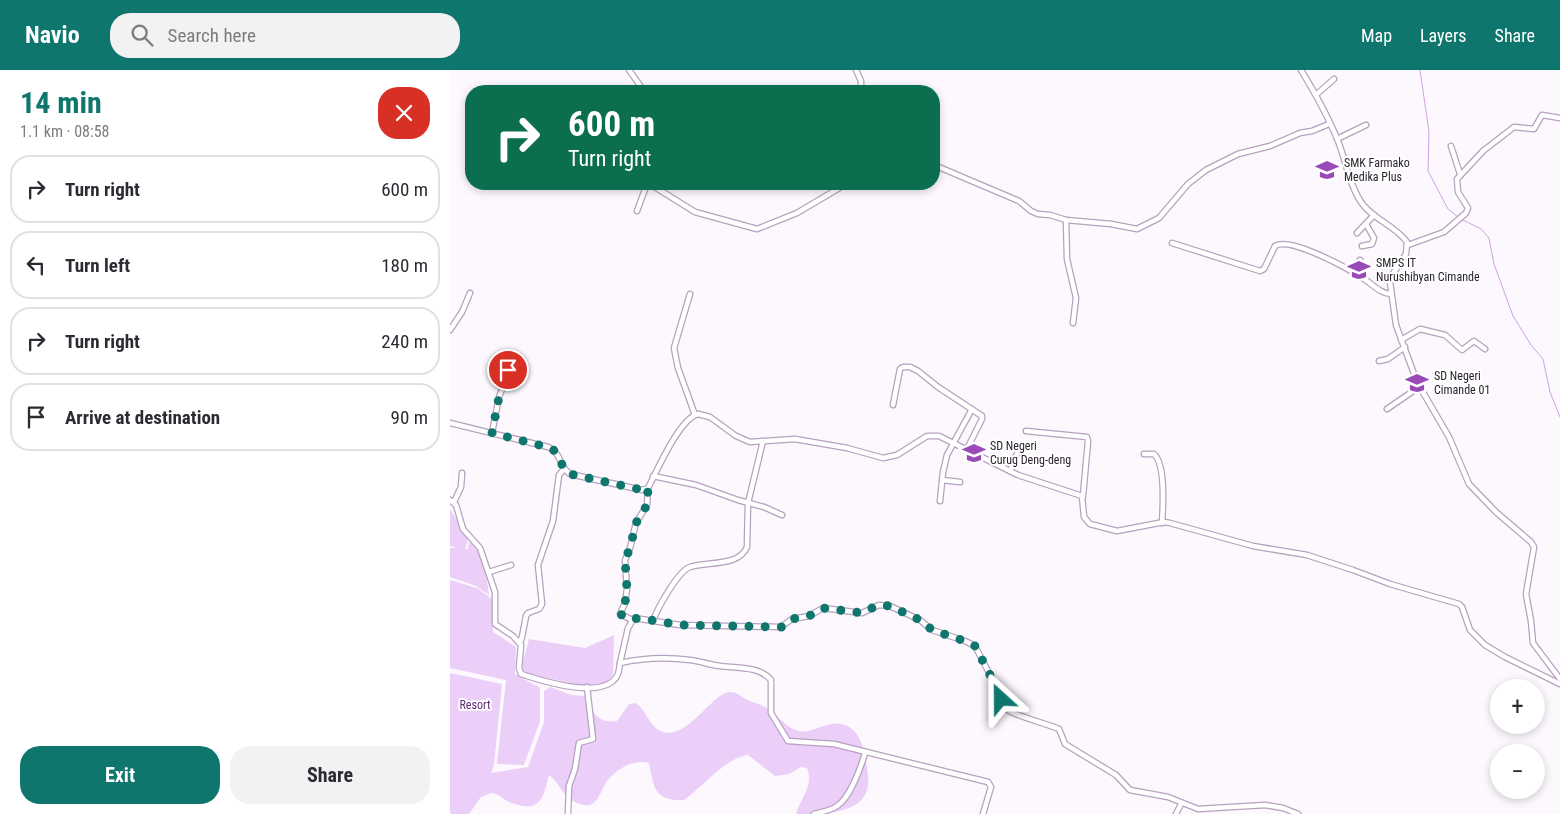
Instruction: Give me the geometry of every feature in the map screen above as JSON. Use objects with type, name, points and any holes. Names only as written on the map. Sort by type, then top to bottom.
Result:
[{"type":"street","points":[[629,70],[640,85]]},
{"type":"street","points":[[856,70],[860,85]]},
{"type":"street","points":[[1301,70],[1317,94],[1329,124],[1338,139],[1353,187],[1362,204],[1397,231],[1408,245]]},
{"type":"street","points":[[1317,94],[1334,79]]},
{"type":"street","points":[[1408,245],[1440,234],[1466,213],[1468,208],[1456,186],[1460,174],[1495,140],[1516,126],[1534,128],[1542,115],[1560,118]]},
{"type":"street","points":[[940,168],[1019,201],[1031,211],[1066,220],[1122,226],[1133,230],[1143,228],[1152,220],[1159,218],[1188,184],[1206,170],[1248,150],[1270,146],[1300,133],[1312,132],[1329,124]]},
{"type":"street","points":[[1338,139],[1366,125]]},
{"type":"street","points":[[1451,146],[1460,174]]},
{"type":"street","points":[[637,211],[646,190]]},
{"type":"street","points":[[659,190],[695,212],[757,229],[796,213],[836,190]]},
{"type":"street","points":[[1358,233],[1374,215]]},
{"type":"street","points":[[1066,220],[1067,259],[1076,298],[1073,323]]},
{"type":"street","points":[[1362,246],[1372,244],[1374,238],[1366,224]]},
{"type":"street","points":[[1172,243],[1260,271],[1264,269],[1274,246],[1284,243],[1329,260],[1361,277],[1381,292],[1391,294]]},
{"type":"street","points":[[1408,245],[1403,261],[1390,278],[1394,316],[1401,340],[1420,387],[1449,437],[1469,484],[1496,512],[1531,542],[1534,547],[1526,594],[1532,621],[1533,643],[1560,679]]},
{"type":"street","points":[[1360,260],[1361,277]]},
{"type":"street","points":[[450,330],[462,312],[470,293]]},
{"type":"street","points":[[690,294],[674,348],[678,368],[695,415]]},
{"type":"street","points":[[1401,340],[1420,329],[1445,335],[1462,350],[1474,341],[1485,349]]},
{"type":"street","points":[[1378,361],[1388,359],[1405,347]]},
{"type":"street","points":[[492,433],[499,397],[507,378],[508,357]]},
{"type":"street","points":[[893,405],[900,369],[910,367],[952,397],[979,413],[982,419],[967,449]]},
{"type":"street","points":[[498,376],[507,378]]},
{"type":"street","points":[[1387,410],[1420,387]]},
{"type":"street","points":[[940,500],[947,454],[972,409]]},
{"type":"street","points":[[1083,496],[1010,471],[967,449],[932,435],[920,440],[897,455],[884,458],[847,448],[801,440],[784,439],[746,442],[710,417],[695,415],[688,420],[660,461],[648,488],[647,505],[636,523],[625,560],[627,589],[625,603],[620,614],[632,620],[638,618],[686,626],[782,627],[792,619],[809,616],[823,608],[862,613],[878,605],[890,606],[922,621],[932,630],[975,646],[1001,696],[1000,705],[1005,709],[1059,729],[1065,744],[1116,775],[1130,790],[1164,796],[1198,809],[1264,805],[1283,808],[1298,814]]},
{"type":"street","points":[[450,423],[551,448],[559,456],[564,469],[570,474],[643,490],[648,488]]},
{"type":"street","points":[[1026,431],[1087,437],[1083,496],[1084,517],[1090,524],[1117,531],[1162,522],[1253,546],[1307,555],[1390,584],[1459,604],[1472,632],[1485,645],[1560,684]]},
{"type":"street","points":[[653,621],[673,582],[687,568],[732,560],[744,552],[747,542],[748,503],[763,442]]},
{"type":"street","points":[[1010,471],[1020,446]]},
{"type":"street","points":[[1144,454],[1154,454],[1159,460],[1162,488],[1162,522]]},
{"type":"street","points":[[564,469],[560,475],[553,521],[538,564],[542,604],[539,609],[528,613],[526,616],[520,642],[522,649],[519,668],[521,674],[569,686],[587,687],[611,683],[618,675],[632,620]]},
{"type":"street","points":[[462,473],[460,487],[452,501],[463,529],[478,544],[489,572],[495,597],[495,624],[520,642]]},
{"type":"street","points":[[653,476],[696,486],[769,509],[782,515]]},
{"type":"street","points":[[942,480],[960,482]]},
{"type":"street","points":[[489,572],[511,565]]},
{"type":"street","points":[[620,663],[648,658],[668,658],[752,670],[768,676],[771,680],[771,713],[786,739],[793,742],[828,743],[988,782],[991,787],[983,814]]},
{"type":"street","points":[[568,814],[569,786],[575,769],[579,743],[593,739],[587,687]]},
{"type":"street","points":[[814,814],[839,804],[861,768],[865,752]]},
{"type":"street","points":[[1176,814],[1181,804]]},
{"type":"green space","points":[[450,509],[468,540],[465,549],[468,549],[469,542],[478,552],[486,573],[489,595],[476,586],[450,577],[450,548],[457,548],[450,546]]},
{"type":"green space","points":[[450,580],[477,588],[492,599],[493,632],[516,647],[515,674],[540,688],[540,721],[524,765],[497,764],[506,680],[450,668]]},
{"type":"green space","points":[[614,635],[613,675],[606,683],[581,685],[524,673],[522,665],[529,639],[585,648]]},
{"type":"green space","name":"Resort","points":[[450,673],[502,684],[494,765],[491,773],[528,767],[544,722],[544,691],[550,687],[571,695],[586,696],[596,716],[605,721],[617,721],[629,704],[636,703],[657,729],[670,733],[680,730],[689,724],[715,700],[723,694],[730,692],[765,707],[798,731],[810,731],[829,724],[842,724],[849,727],[861,742],[868,775],[868,788],[863,798],[846,809],[834,812],[796,814],[808,786],[809,774],[807,768],[801,767],[789,774],[775,776],[748,755],[731,761],[684,800],[674,800],[661,795],[654,786],[649,763],[637,762],[620,769],[611,777],[599,797],[592,804],[587,805],[573,801],[549,775],[542,798],[534,805],[519,805],[492,793],[481,797],[469,814],[450,814]]},
{"type":"waterway","points":[[1420,70],[1429,132],[1428,171],[1448,209],[1458,217]]},
{"type":"waterway","points":[[1461,219],[1481,229],[1489,238],[1494,264],[1513,316],[1531,345],[1543,359],[1550,392],[1560,417]]},
{"type":"place","name":"SMK Farmako Medika Plus","points":[[1327,170]]},
{"type":"place","name":"SMPS IT Nurushibyan Cimande","points":[[1359,270]]},
{"type":"place","name":"SD Negeri Cimande 01","points":[[1417,383]]},
{"type":"place","name":"SD Negeri Curug Deng-deng","points":[[974,453]]},
{"type":"route","points":[[508,370],[507,378],[499,397],[492,433],[551,448],[557,452],[564,469],[570,474],[643,490],[648,488],[647,505],[636,523],[625,560],[627,589],[625,603],[620,614],[632,620],[638,618],[680,625],[732,627],[769,625],[782,627],[792,619],[809,616],[823,608],[862,613],[878,605],[893,606],[922,621],[932,630],[975,646],[1001,699]]}]
